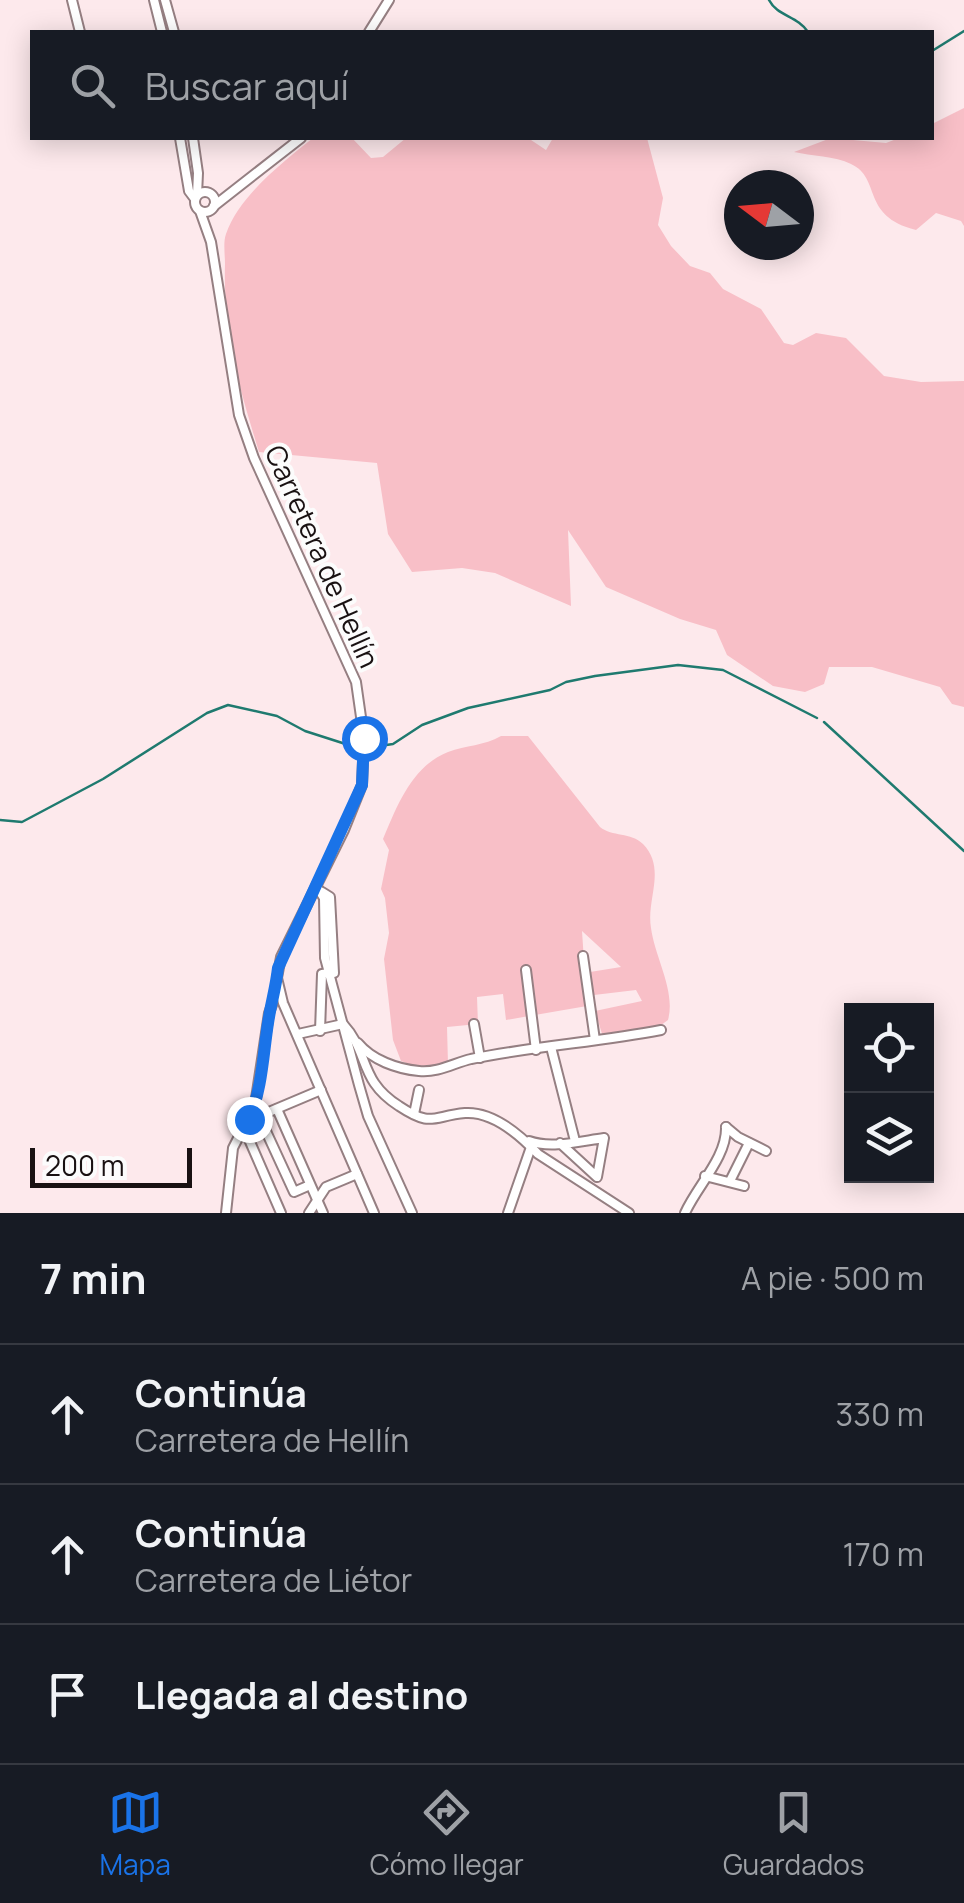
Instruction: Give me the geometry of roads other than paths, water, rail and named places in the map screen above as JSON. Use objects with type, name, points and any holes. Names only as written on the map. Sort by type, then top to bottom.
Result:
[{"type":"street","points":[[72,0],[80,30]]},
{"type":"street","points":[[154,0],[162,30]]},
{"type":"street","points":[[165,0],[173,30]]},
{"type":"street","points":[[371,30],[389,0]]},
{"type":"street","points":[[180,140],[194,196],[229,192]]},
{"type":"street","name":"Carretera de Hellín","points":[[193,140],[198,173],[194,196],[210,242],[239,415],[254,458],[356,682],[364,738],[362,785],[320,890],[281,957],[254,1118],[233,1148],[226,1213]]},
{"type":"street","points":[[200,210],[213,207],[298,140]]},
{"type":"street","name":"Carretera de Hellín","points":[[198,173],[213,207],[210,242]]},
{"type":"street","points":[[320,890],[329,972],[368,1116],[412,1213]]},
{"type":"street","points":[[320,890],[330,897],[334,990]]},
{"type":"street","points":[[582,956],[595,1040]]},
{"type":"street","points":[[526,970],[536,1050]]},
{"type":"street","points":[[320,1031],[322,974],[329,972]]},
{"type":"street","points":[[278,989],[374,1213]]},
{"type":"street","points":[[298,1034],[342,1024]]},
{"type":"street","points":[[342,1024],[369,1055],[417,1071],[662,1030]]},
{"type":"street","points":[[474,1024],[480,1058]]},
{"type":"street","points":[[355,1039],[371,1082],[400,1106],[436,1120],[478,1114],[530,1144],[595,1194],[629,1213]]},
{"type":"street","points":[[551,1048],[575,1141]]},
{"type":"street","points":[[310,1185],[294,1192],[254,1118],[322,1090]]},
{"type":"street","points":[[414,1114],[419,1090]]},
{"type":"street","points":[[277,1109],[323,1213]]},
{"type":"street","points":[[685,1213],[723,1146],[726,1126],[749,1144],[766,1151]]},
{"type":"street","points":[[244,1128],[281,1213]]},
{"type":"street","points":[[530,1144],[604,1138],[595,1194]]},
{"type":"street","points":[[560,1143],[596,1177]]},
{"type":"street","points":[[508,1213],[530,1144]]},
{"type":"street","points":[[730,1181],[749,1144]]},
{"type":"street","points":[[309,1213],[326,1187],[357,1174]]},
{"type":"street","points":[[705,1176],[744,1186]]},
{"type":"waterway","points":[[769,0],[806,30]]},
{"type":"waterway","points":[[934,50],[964,31]]},
{"type":"waterway","points":[[366,748],[393,744],[422,725],[468,708],[595,676],[678,665],[723,670],[817,718]]},
{"type":"waterway","points":[[0,820],[22,822],[103,779],[207,713],[228,705],[277,716],[305,731],[358,748]]},
{"type":"waterway","points":[[824,722],[964,851]]}]
